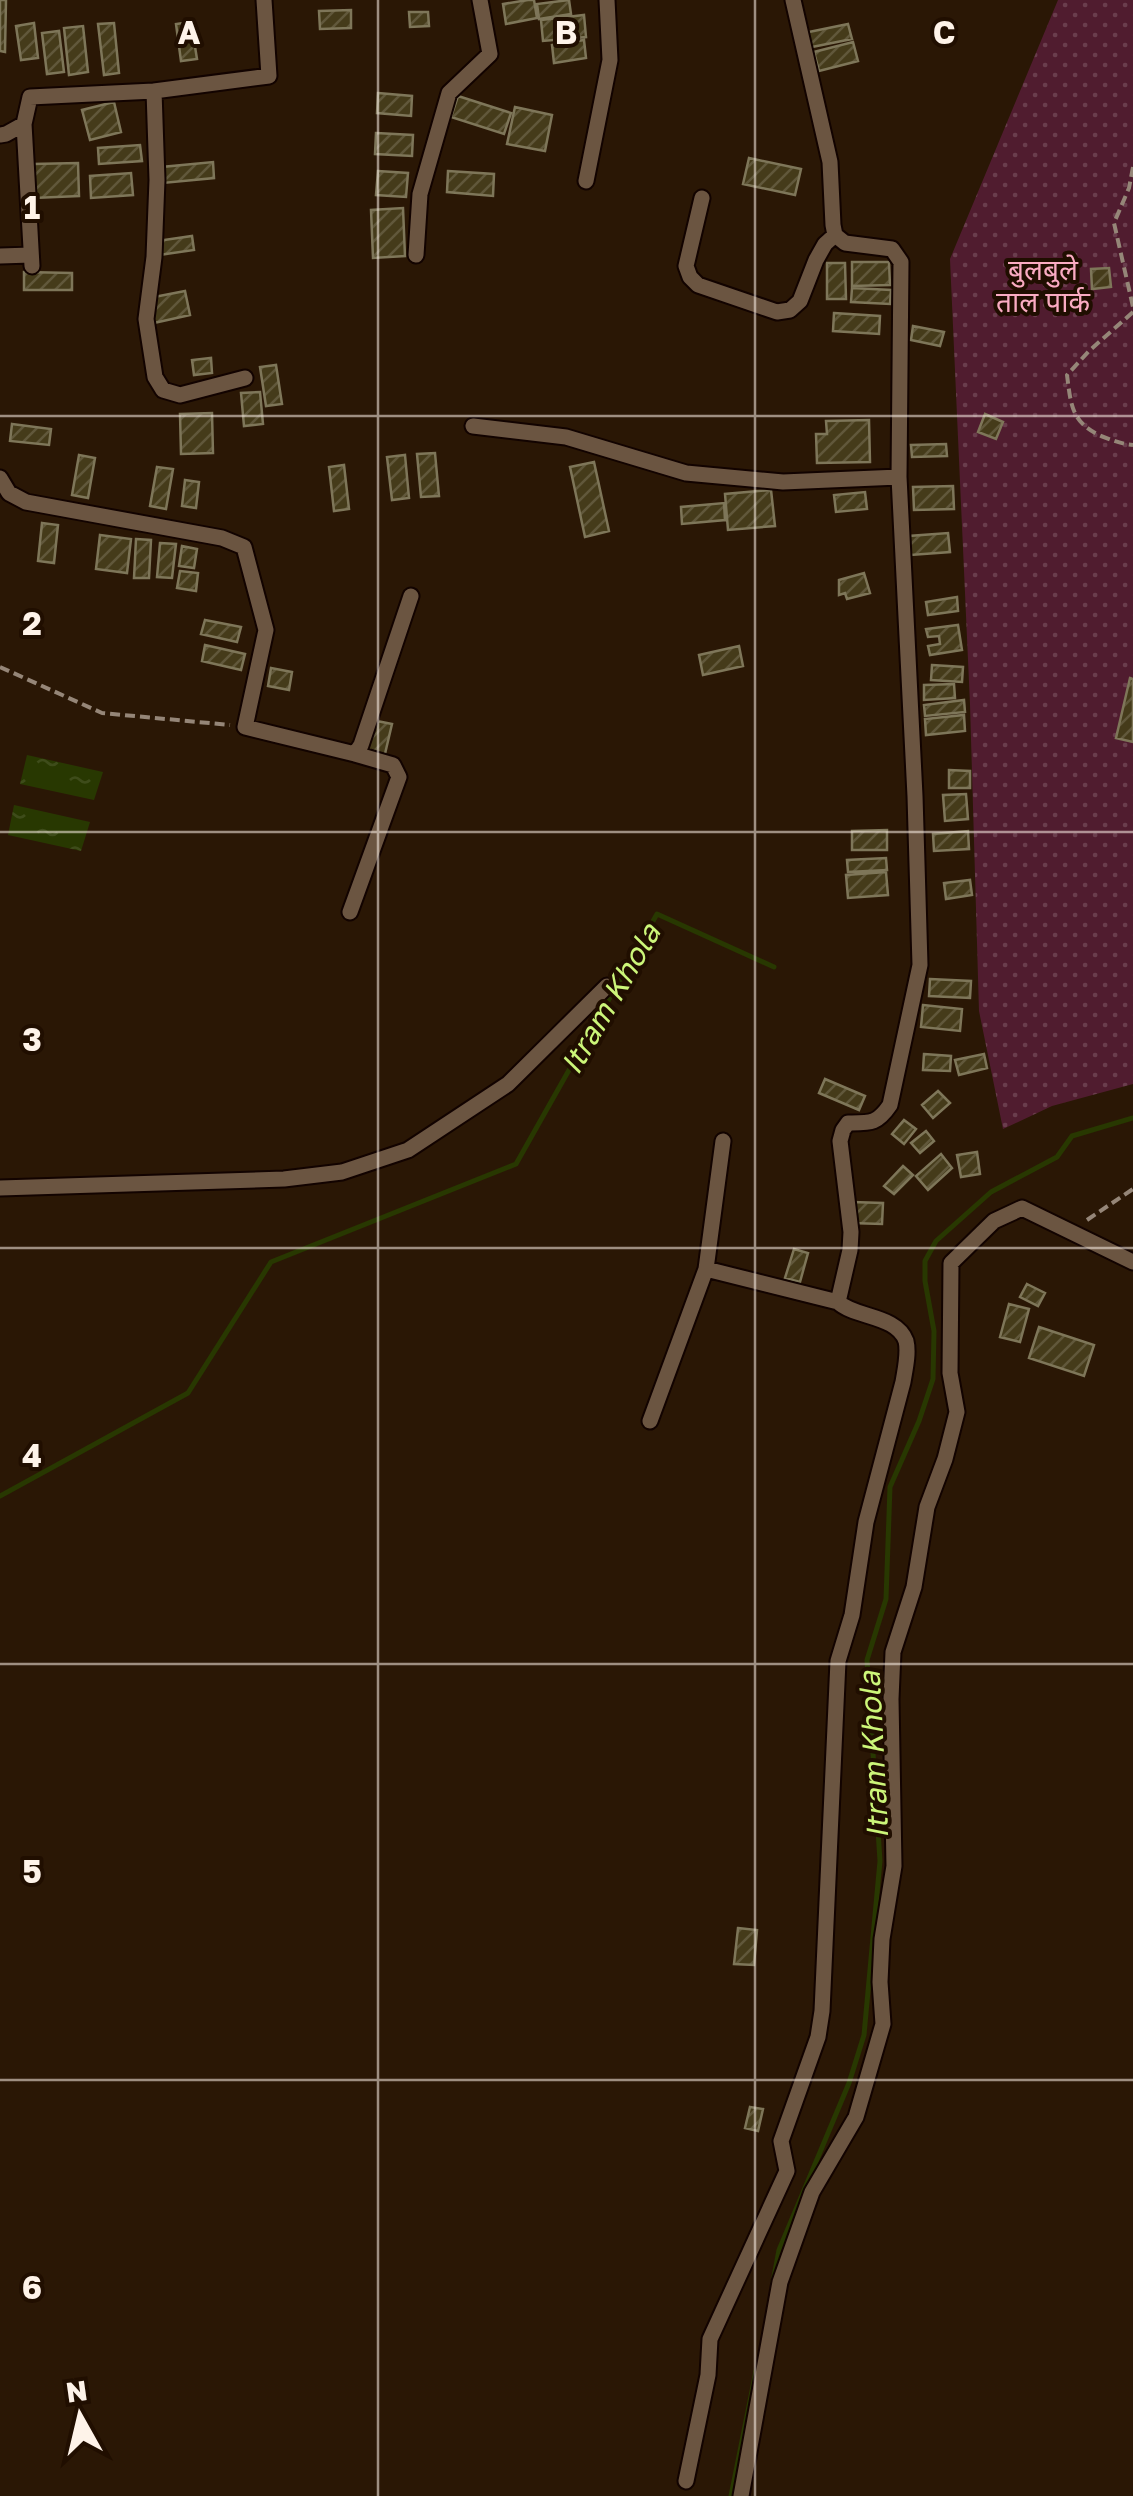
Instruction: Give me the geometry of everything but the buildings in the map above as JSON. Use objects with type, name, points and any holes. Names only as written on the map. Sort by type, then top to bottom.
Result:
[{"type":"street","points":[[0,256],[31,260],[24,124],[30,96],[154,90],[269,76],[264,0]]},
{"type":"street","points":[[416,255],[420,194],[449,93],[490,54],[480,0]]},
{"type":"street","points":[[586,181],[610,60],[607,0]]},
{"type":"street","points":[[794,1],[830,162],[832,224],[836,235],[844,243],[892,249],[901,262],[900,476],[920,965],[890,1104],[872,1123],[848,1123],[842,1130],[840,1142],[851,1232],[838,1302]]},
{"type":"street","points":[[154,90],[157,180],[154,257],[146,319],[155,378],[163,390],[180,395],[246,378]]},
{"type":"street","points":[[0,134],[24,124]]},
{"type":"street","points":[[702,198],[686,266],[690,277],[698,285],[778,312],[790,310],[800,301],[816,260],[836,235]]},
{"type":"street","points":[[474,426],[566,437],[686,473],[783,482],[900,476]]},
{"type":"street","points":[[0,478],[10,493],[26,502],[222,538],[244,547],[266,630],[245,727],[393,765],[400,776],[350,912]]},
{"type":"street","points":[[355,754],[411,596]]},
{"type":"street","points":[[0,1188],[284,1179],[342,1172],[408,1150],[508,1084],[607,986]]},
{"type":"street","points":[[650,1421],[706,1269],[723,1142]]},
{"type":"street","points":[[742,2496],[780,2282],[812,2192],[856,2117],[883,2024],[882,1938],[894,1866],[893,1652],[914,1587],[927,1507],[957,1412],[950,1373],[951,1263],[994,1222],[1022,1208],[1133,1262]]},
{"type":"street","points":[[686,2481],[708,2375],[710,2340],[787,2171],[781,2141],[818,2037],[838,1661],[852,1614],[866,1522],[906,1361],[906,1341],[887,1323],[846,1309],[838,1302],[706,1269]]},
{"type":"path","points":[[1133,167],[1114,223],[1133,310],[1067,375],[1071,405],[1085,428],[1121,444],[1133,445]]},
{"type":"path","points":[[0,667],[102,713],[245,727]]},
{"type":"path","points":[[1072,1230],[1133,1189]]},
{"type":"green space","name":"बुलबुले ताल पार्क","points":[[1058,0],[1133,0],[1133,1084],[1052,1106],[1003,1129],[979,1011],[950,259]]},
{"type":"water","points":[[27,755],[103,772],[94,800],[20,784]]},
{"type":"water","points":[[14,805],[90,822],[81,851],[8,835]]},
{"type":"waterway","name":"Itram Khola","points":[[0,1496],[188,1393],[271,1262],[516,1164],[657,914],[774,967]]},
{"type":"waterway","name":"Itram Khola","points":[[773,2282],[779,2250],[849,2083],[864,2035],[880,1861],[867,1660],[886,1599],[890,1487],[933,1379],[934,1331],[925,1261],[936,1241],[991,1192],[1057,1157],[1072,1136],[1133,1118]]},
{"type":"waterway","points":[[731,2496],[756,2371]]}]
